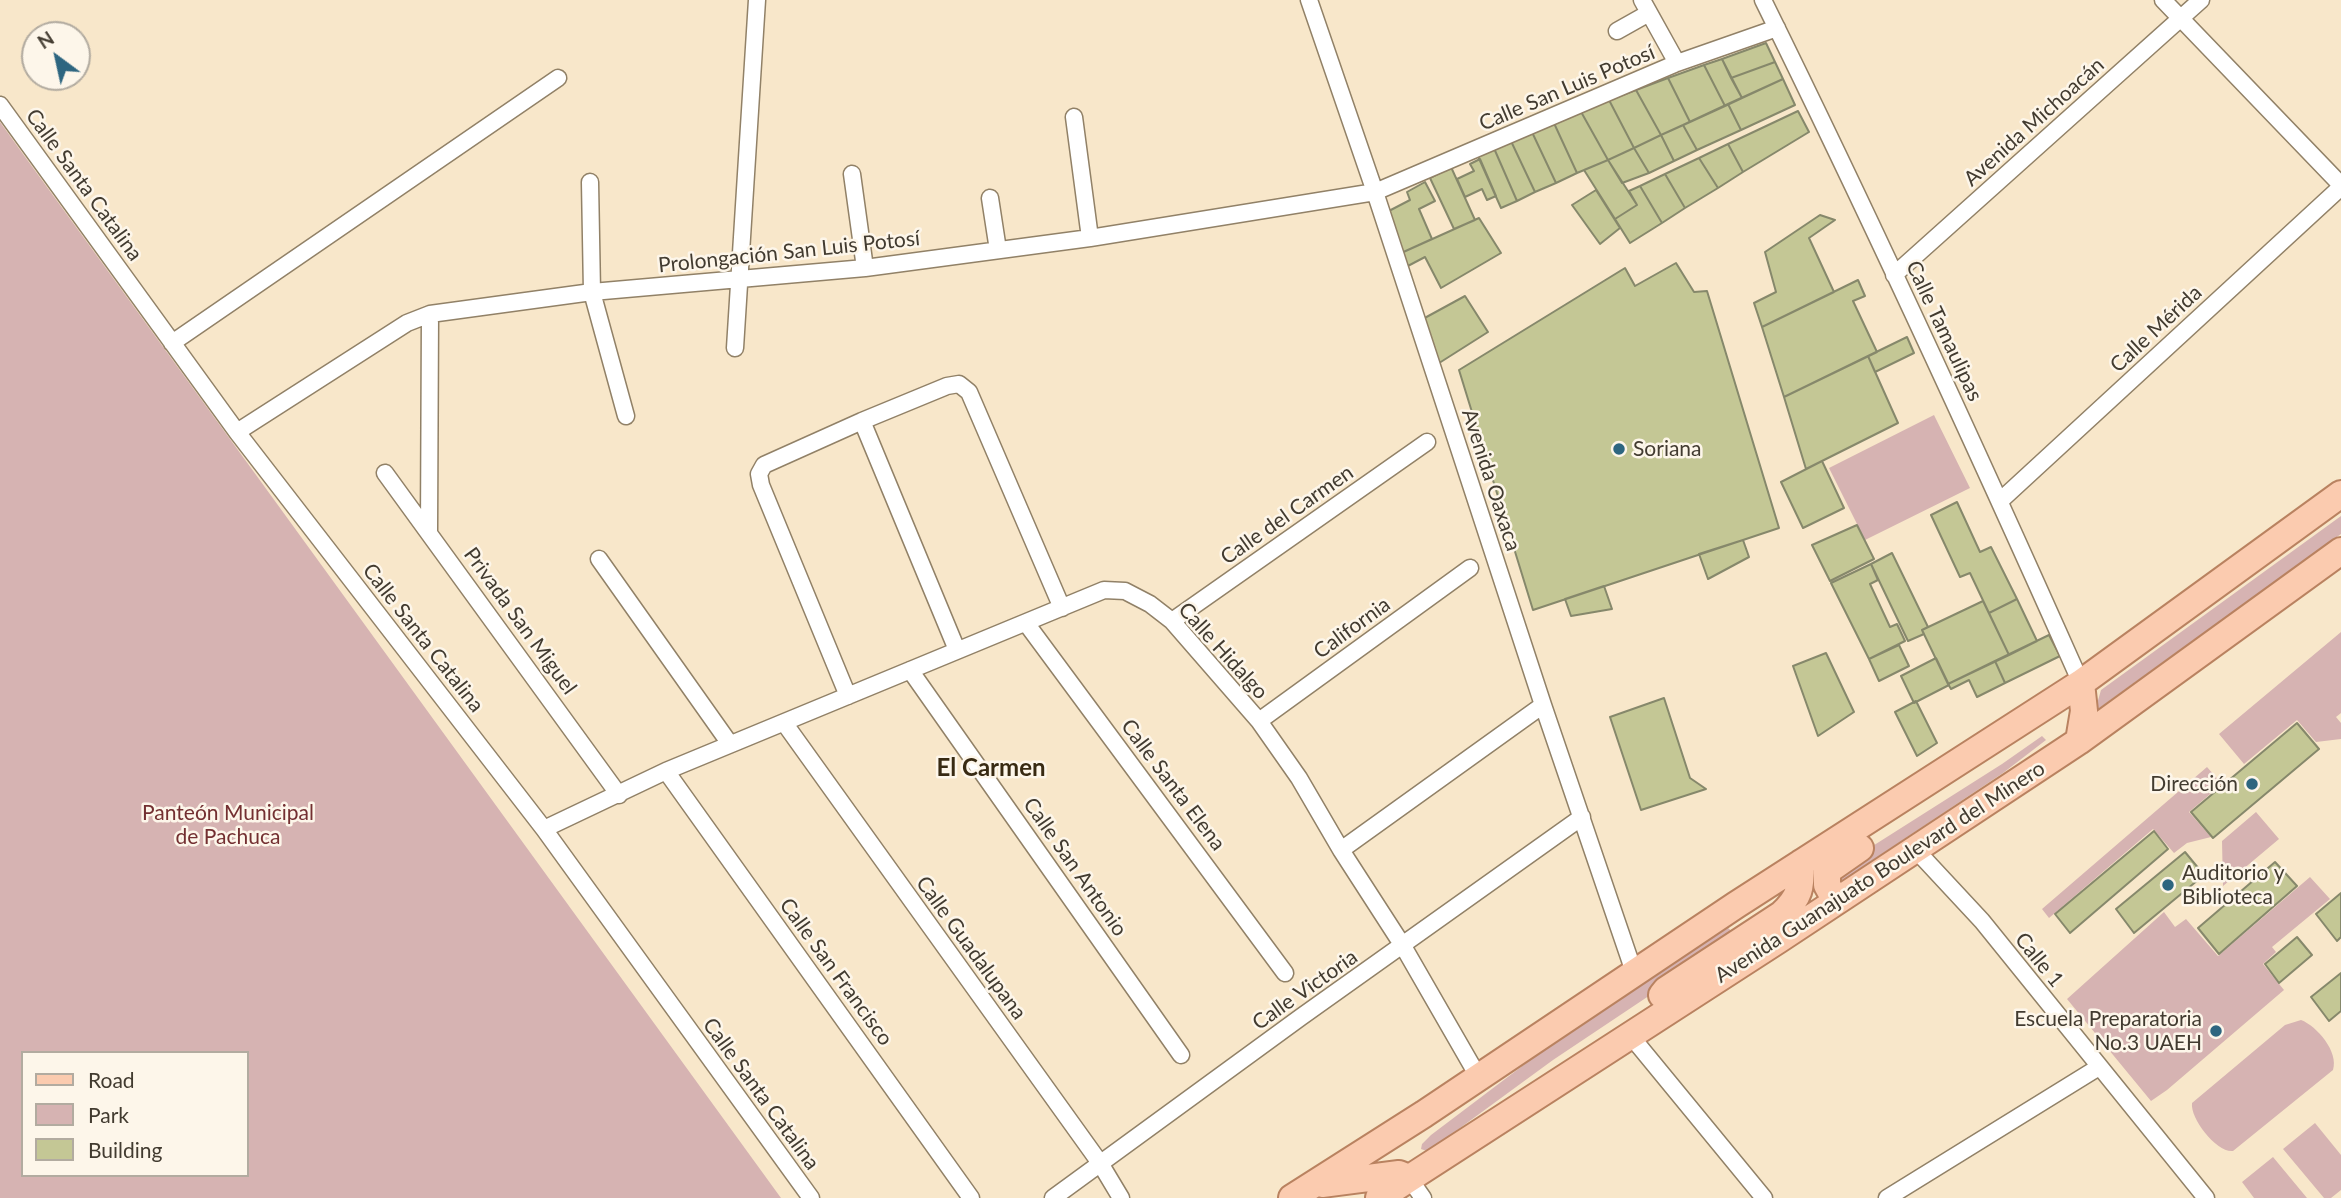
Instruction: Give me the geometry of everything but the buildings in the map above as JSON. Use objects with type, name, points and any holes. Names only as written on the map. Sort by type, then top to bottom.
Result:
[{"type":"main road","points":[[1303,1192],[1737,905],[1794,877],[1937,777],[2081,684],[2341,494]]},
{"type":"main road","name":"Avenida Guanajuato Boulevard del Minero","points":[[1396,1190],[1838,895],[1915,849],[2079,741],[2341,551]]},
{"type":"main road","points":[[2079,741],[2084,711],[2081,684]]},
{"type":"main road","points":[[1838,895],[1827,885],[1827,871],[1832,865],[1914,812],[1937,777]]},
{"type":"main road","points":[[1794,877],[1838,895]]},
{"type":"main road","points":[[1630,1035],[1666,990],[1787,909],[1794,877]]},
{"type":"main road","points":[[1737,905],[1747,924],[1747,933],[1743,940]]},
{"type":"main road","points":[[1303,1192],[1396,1190],[1424,1114]]},
{"type":"street","points":[[735,348],[757,0]]},
{"type":"street","name":"Avenida Oaxaca","points":[[1308,0],[1376,192],[1543,705],[1634,972]]},
{"type":"street","name":"Calle Tamaulipas","points":[[1763,0],[1821,116],[2000,502],[2081,684]]},
{"type":"street","points":[[2163,0],[2341,186]]},
{"type":"street","name":"Avenida Michoacán","points":[[1894,275],[2201,0]]},
{"type":"street","points":[[1618,31],[1645,6],[1677,63]]},
{"type":"street","name":"Calle San Luis Potosí","points":[[1376,192],[1677,63],[1777,28]]},
{"type":"street","points":[[172,343],[558,78]]},
{"type":"street","name":"Calle Santa Catalina","points":[[0,105],[237,432],[544,830],[811,1198]]},
{"type":"street","points":[[1074,117],[1090,238]]},
{"type":"street","points":[[852,174],[865,268]]},
{"type":"street","points":[[590,182],[592,292],[626,416]]},
{"type":"street","name":"Calle Mérida","points":[[2000,502],[2341,186]]},
{"type":"street","name":"Prolongación San Luis Potosí","points":[[237,432],[407,323],[429,314],[592,292],[865,268],[1090,238],[1376,192]]},
{"type":"street","points":[[990,198],[998,250]]},
{"type":"street","points":[[429,314],[429,531]]},
{"type":"street","points":[[848,696],[761,485],[759,474],[764,465],[947,386],[959,384],[969,392],[1062,608]]},
{"type":"street","points":[[862,421],[957,650]]},
{"type":"street","name":"Calle del Carmen","points":[[1172,621],[1427,442]]},
{"type":"street","name":"Privada San Miguel","points":[[385,473],[620,795]]},
{"type":"street","points":[[544,830],[666,771],[730,744],[599,559]]},
{"type":"street","name":"California","points":[[1259,721],[1470,568]]},
{"type":"street","name":"Calle Hidalgo","points":[[730,744],[1104,590],[1125,590],[1172,621],[1259,721],[1299,778],[1341,850],[1403,946],[1479,1078]]},
{"type":"street","name":"Calle Santa Elena","points":[[1026,623],[1285,972]]},
{"type":"street","name":"Calle San Antonio","points":[[910,670],[1181,1055]]},
{"type":"street","points":[[1341,850],[1543,705]]},
{"type":"street","name":"Calle Guadalupana","points":[[785,723],[1100,1163],[1121,1198]]},
{"type":"street","name":"Calle San Francisco","points":[[666,771],[971,1198]]},
{"type":"street","name":"Calle Victoria","points":[[1053,1198],[1582,817]]},
{"type":"street","name":"Calle 1","points":[[1915,849],[1982,922],[2206,1198]]},
{"type":"street","points":[[1630,1035],[1764,1198]]},
{"type":"street","points":[[1887,1198],[2099,1067]]},
{"type":"green space","name":"Panteón Municipal de Pachuca","points":[[0,122],[781,1198],[0,1198]]},
{"type":"green space","points":[[1934,415],[1970,488],[1865,540],[1829,468]]},
{"type":"green space","points":[[2341,516],[2341,534],[2095,711],[2101,690]]},
{"type":"green space","points":[[2341,632],[2341,713],[2336,717],[2341,723],[2341,739],[2316,742],[2297,720],[2244,764],[2219,734]]},
{"type":"green space","points":[[2042,736],[2046,740],[2003,773],[1843,880],[1839,880],[1838,868]]},
{"type":"green space","points":[[2207,767],[2222,784],[2189,812],[2211,837],[2187,843],[2174,853],[2153,829],[2049,918],[2042,909]]},
{"type":"green space","points":[[2256,812],[2279,839],[2223,886],[2222,841]]},
{"type":"green space","points":[[2310,877],[2330,899],[2272,947],[2276,952],[2263,964],[2284,990],[2151,1101],[2067,999],[2164,912],[2175,927],[2186,919],[2218,956]]},
{"type":"green space","points":[[1728,928],[1735,934],[1731,941],[1553,1060],[1434,1147],[1427,1151],[1421,1149],[1431,1135],[1562,1036]]},
{"type":"green space","points":[[2301,1020],[2314,1028],[2330,1048],[2333,1070],[2233,1151],[2220,1147],[2200,1126],[2192,1103],[2285,1025]]},
{"type":"green space","points":[[2315,1123],[2341,1155],[2341,1190],[2331,1198],[2324,1198],[2283,1149]]},
{"type":"green space","points":[[2273,1157],[2307,1198],[2254,1198],[2242,1182]]},
{"type":"place","name":"Soriana","points":[[1619,449]]},
{"type":"place","name":"Dirección","points":[[2252,784]]},
{"type":"place","name":"Auditorio y Biblioteca","points":[[2168,885]]},
{"type":"place","name":"Escuela Preparatoria No.3 UAEH","points":[[2216,1031]]},
{"type":"district","name":"El Carmen","points":[[991,768]]}]
